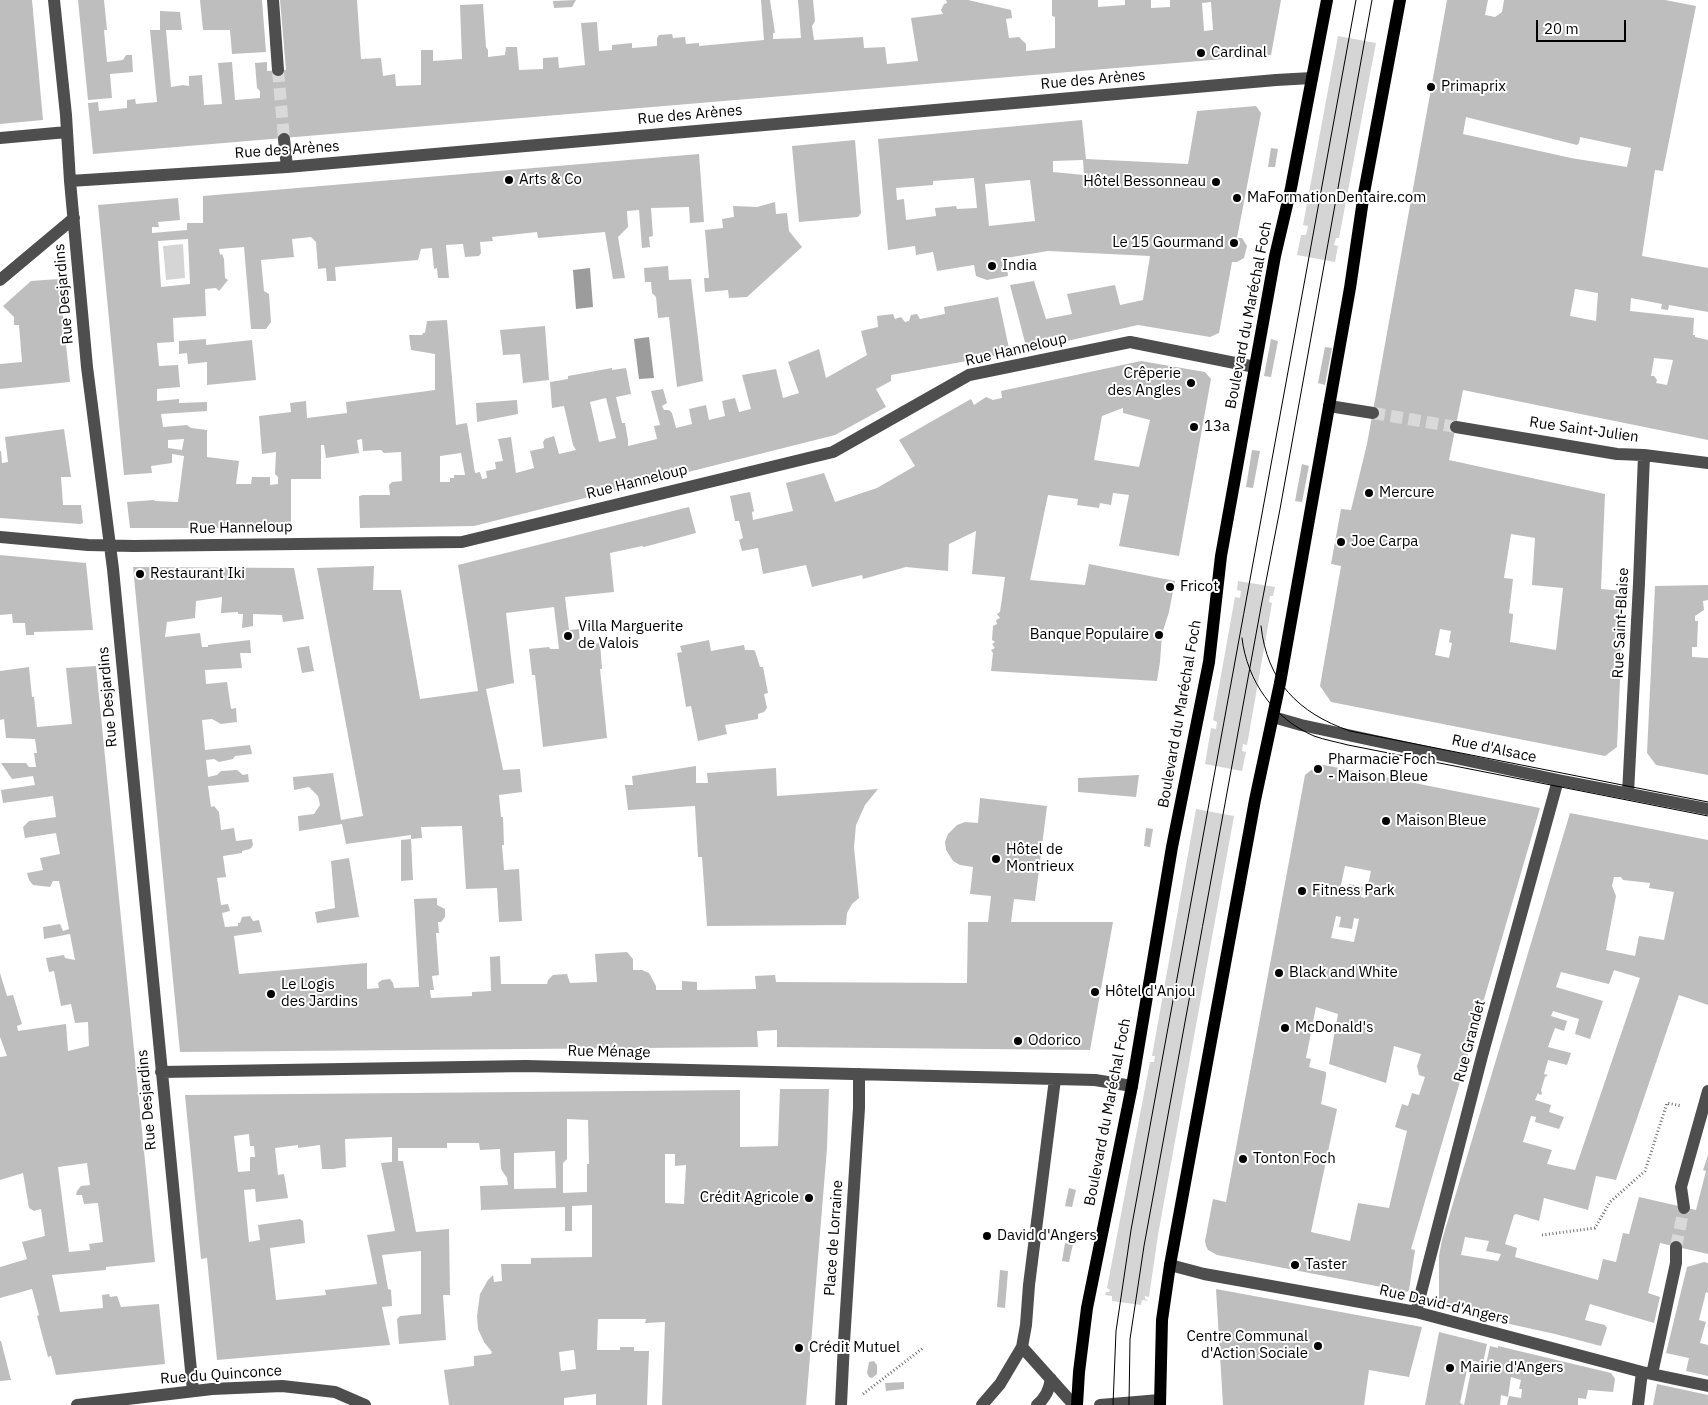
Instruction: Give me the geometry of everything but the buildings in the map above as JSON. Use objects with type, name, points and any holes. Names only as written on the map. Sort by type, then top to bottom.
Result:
[{"type":"main road","name":"Boulevard du Maréchal Foch","points":[[1076,1405],[1087,1308],[1132,1086],[1172,847],[1209,662],[1220,561],[1275,256],[1291,188],[1327,0]]},
{"type":"main road","points":[[1160,1403],[1162,1320],[1170,1265],[1255,800],[1273,717],[1350,288],[1364,192],[1400,0]]},
{"type":"street","name":"Rue Desjardins","points":[[54,0],[87,367],[110,546],[193,1391]]},
{"type":"street","points":[[273,0],[278,70]]},
{"type":"street","name":"Rue des Arènes","points":[[70,181],[287,167],[1312,78]]},
{"type":"street","points":[[0,138],[67,132]]},
{"type":"street","points":[[284,139],[287,167]]},
{"type":"street","points":[[0,280],[74,218]]},
{"type":"street","name":"Rue Hanneloup","points":[[0,537],[110,546],[462,542],[833,452],[969,375],[1130,342],[1255,366]]},
{"type":"street","points":[[1329,406],[1373,412]]},
{"type":"street","name":"Rue Saint-Julien","points":[[1456,427],[1617,454],[1644,455],[1708,463]]},
{"type":"street","name":"Rue Saint-Blaise","points":[[1628,793],[1644,455]]},
{"type":"street","name":"Rue d'Alsace","points":[[1273,717],[1301,725],[1558,780],[1708,809]]},
{"type":"street","name":"Rue Grandet","points":[[1416,1312],[1485,1046],[1558,780]]},
{"type":"street","name":"Rue Ménage","points":[[161,1072],[526,1066],[1096,1080],[1132,1086]]},
{"type":"street","name":"Place de Lorraine","points":[[841,1403],[859,1108],[859,1074]]},
{"type":"street","points":[[982,1405],[1000,1384],[1022,1347],[1055,1079]]},
{"type":"street","points":[[1684,1208],[1681,1187],[1708,1091]]},
{"type":"street","points":[[1638,1405],[1676,1263],[1676,1247]]},
{"type":"street","name":"Rue David-d'Angers","points":[[1170,1265],[1204,1274],[1416,1312],[1647,1373],[1708,1386]]},
{"type":"street","points":[[1022,1347],[1076,1405]]},
{"type":"street","points":[[1037,1405],[1046,1397],[1051,1379]]},
{"type":"street","name":"Rue du Quinconce","points":[[77,1405],[193,1391],[282,1386],[335,1392],[365,1405]]},
{"type":"street","points":[[1100,1405],[1160,1403]]},
{"type":"path","points":[[1542,1235],[1595,1228],[1610,1202],[1645,1171],[1667,1103],[1703,1110]]},
{"type":"path","points":[[841,1403],[864,1394],[923,1348]]},
{"type":"shaded area","points":[[1338,36],[1376,43],[1339,238],[1336,238],[1334,245],[1338,246],[1335,262],[1297,255],[1301,235],[1306,235],[1308,226],[1303,225]]},
{"type":"shaded area","points":[[183,244],[185,278],[166,280],[163,246]]},
{"type":"shaded area","points":[[590,268],[593,307],[576,309],[573,270]]},
{"type":"shaded area","points":[[649,337],[654,378],[639,379],[634,339]]},
{"type":"shaded area","points":[[1238,581],[1275,587],[1273,596],[1270,596],[1269,602],[1272,603],[1247,745],[1243,744],[1242,751],[1246,752],[1242,771],[1205,764],[1211,728],[1216,729],[1217,722],[1213,720],[1235,597],[1240,598],[1241,591],[1237,590]]},
{"type":"shaded area","points":[[1196,809],[1234,816],[1158,1235],[1149,1297],[1145,1296],[1145,1299],[1149,1301],[1142,1300],[1141,1305],[1112,1301],[1112,1296],[1105,1295],[1110,1290],[1107,1288],[1150,1062],[1154,1062],[1155,1056],[1152,1056]]},
{"type":"tunnel","points":[[278,70],[284,139]]},
{"type":"tunnel","points":[[1373,413],[1456,427]]},
{"type":"tunnel","points":[[1676,1247],[1684,1208]]},
{"type":"tram line","points":[[1113,1405],[1116,1331],[1131,1230],[1356,0]]},
{"type":"tram line","points":[[1129,1405],[1130,1339],[1144,1246],[1372,0]]},
{"type":"tram line","points":[[1261,626],[1264,646],[1278,679],[1301,704],[1331,724],[1350,731],[1708,802]]},
{"type":"tram line","points":[[1242,638],[1250,669],[1265,697],[1287,720],[1314,736],[1348,745],[1708,816]]},
{"type":"place","name":"Cardinal","points":[[1201,53]]},
{"type":"place","name":"Primaprix","points":[[1431,87]]},
{"type":"place","name":"Arts & Co","points":[[509,180]]},
{"type":"place","name":"Hôtel Bessonneau","points":[[1216,182]]},
{"type":"place","name":"MaFormationDentaire.com","points":[[1237,198]]},
{"type":"place","name":"Le 15 Gourmand","points":[[1234,243]]},
{"type":"place","name":"India","points":[[992,266]]},
{"type":"place","name":"Crêperie des Angles","points":[[1191,383]]},
{"type":"place","name":"13a","points":[[1194,427]]},
{"type":"place","name":"Mercure","points":[[1369,493]]},
{"type":"place","name":"Joe Carpa","points":[[1341,542]]},
{"type":"place","name":"Restaurant Iki","points":[[140,574]]},
{"type":"place","name":"Fricot","points":[[1170,587]]},
{"type":"place","name":"Banque Populaire","points":[[1159,635]]},
{"type":"place","name":"Villa Marguerite de Valois","points":[[568,636]]},
{"type":"place","name":"Pharmacie Foch - Maison Bleue","points":[[1318,769]]},
{"type":"place","name":"Maison Bleue","points":[[1386,821]]},
{"type":"place","name":"Hôtel de Montrieux","points":[[996,859]]},
{"type":"place","name":"Fitness Park","points":[[1302,891]]},
{"type":"place","name":"Black and White","points":[[1279,973]]},
{"type":"place","name":"Hôtel d'Anjou","points":[[1095,992]]},
{"type":"place","name":"Le Logis des Jardins","points":[[271,994]]},
{"type":"place","name":"McDonald's","points":[[1285,1028]]},
{"type":"place","name":"Odorico","points":[[1018,1041]]},
{"type":"place","name":"Tonton Foch","points":[[1243,1159]]},
{"type":"place","name":"Crédit Agricole","points":[[809,1198]]},
{"type":"place","name":"David d'Angers","points":[[987,1236]]},
{"type":"place","name":"Taster","points":[[1295,1265]]},
{"type":"place","name":"Centre Communal d'Action Sociale","points":[[1318,1346]]},
{"type":"place","name":"Crédit Mutuel","points":[[799,1348]]},
{"type":"place","name":"Mairie d'Angers","points":[[1450,1368]]}]
